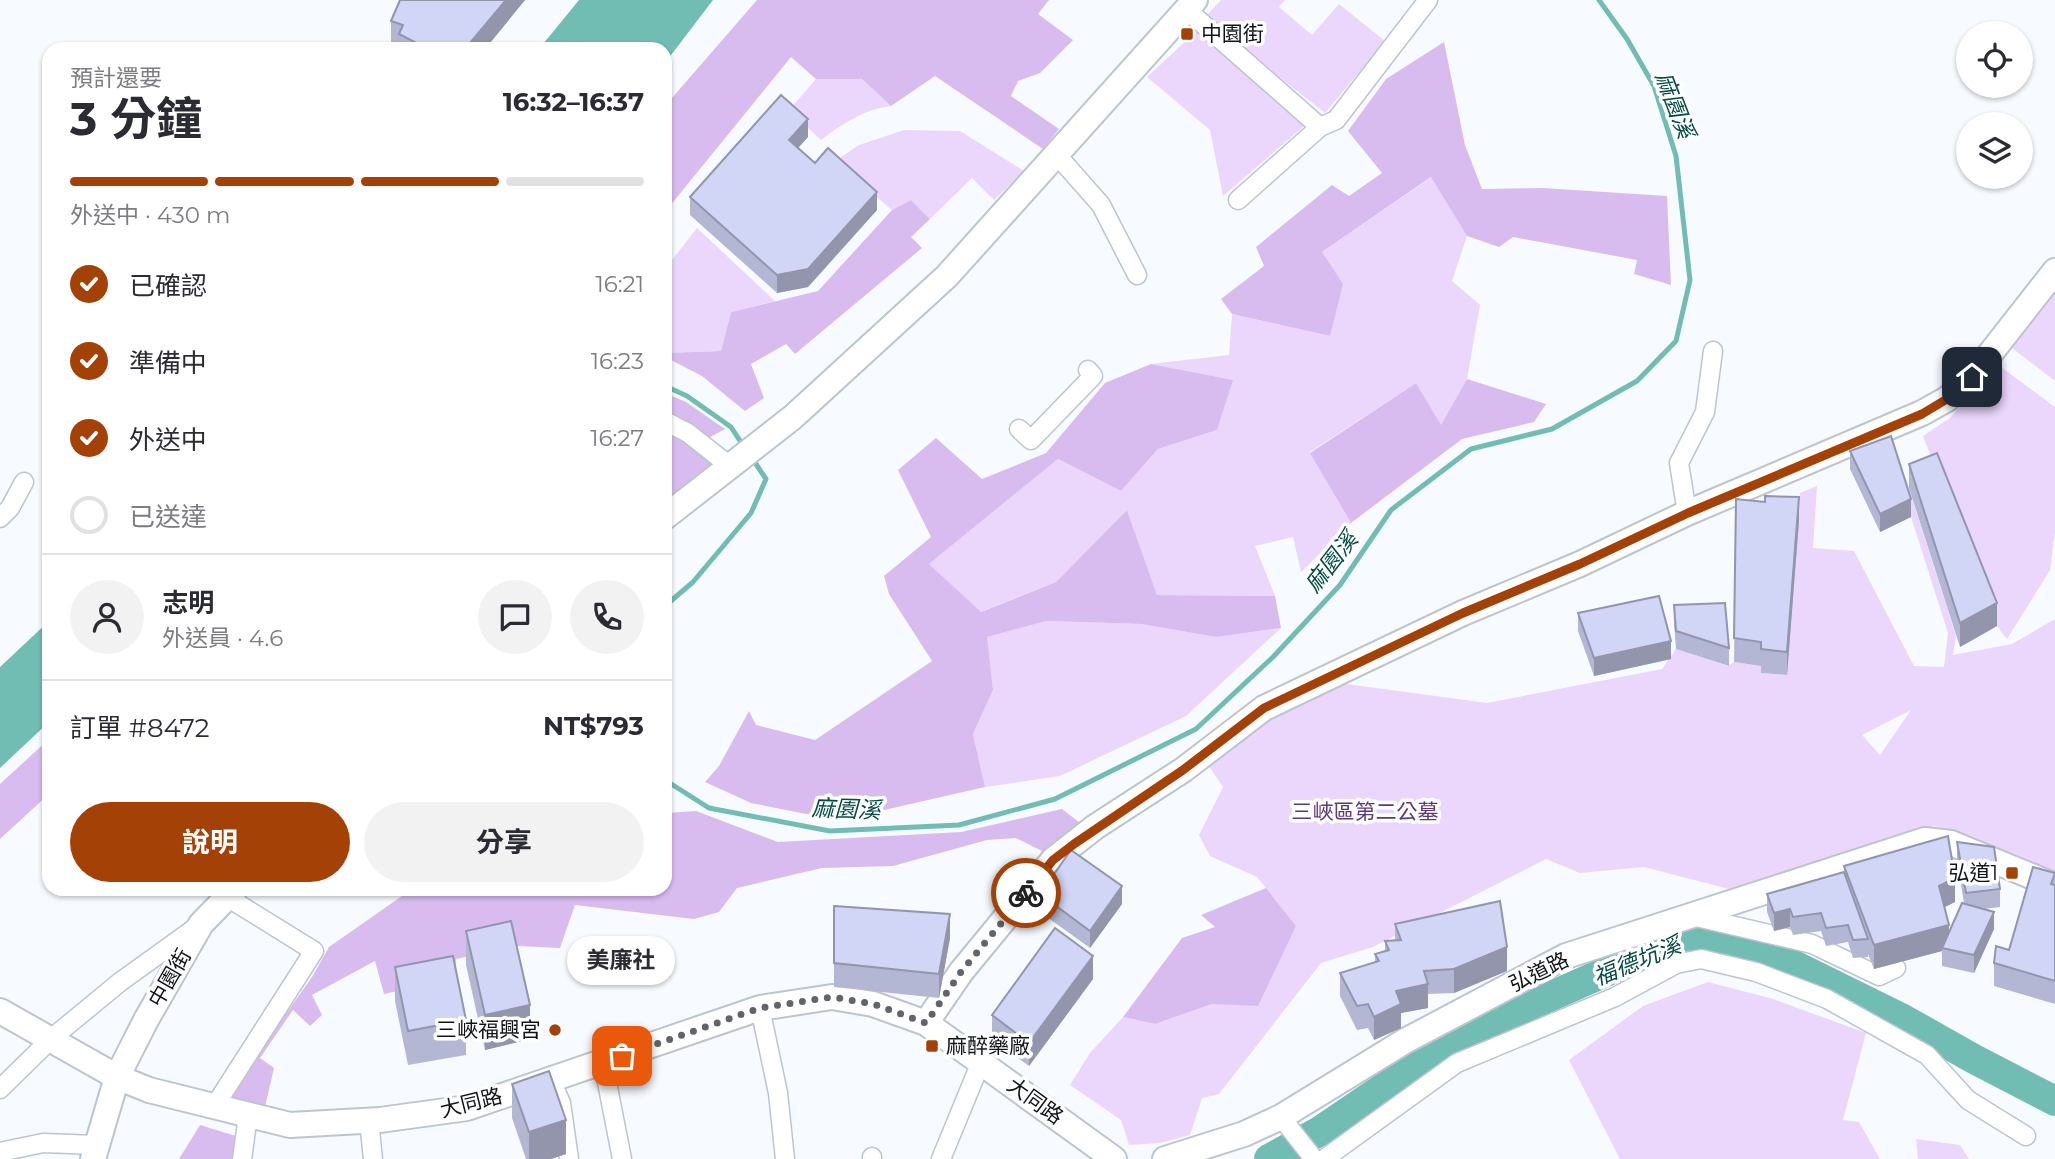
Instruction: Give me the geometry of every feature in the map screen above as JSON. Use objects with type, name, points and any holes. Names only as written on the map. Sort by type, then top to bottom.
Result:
[{"type":"street","points":[[1238,200],[1320,127],[1336,120],[1427,0]]},
{"type":"street","points":[[672,512],[793,417],[947,276],[1191,5],[1320,127]]},
{"type":"street","points":[[1056,155],[1101,205],[1137,275]]},
{"type":"street","points":[[926,1023],[961,972],[1053,860],[1095,828],[1183,770],[1264,708],[1463,613],[1580,564],[1688,513],[1922,414],[1947,399],[1972,377],[2055,271]]},
{"type":"street","points":[[1688,513],[1679,463],[1705,412],[1713,351]]},
{"type":"street","points":[[1019,429],[1031,440],[1093,376],[1088,370]]},
{"type":"street","points":[[672,425],[688,433],[731,467]]},
{"type":"street","points":[[0,517],[10,508],[24,482]]},
{"type":"street","name":"弘道路","points":[[1165,1159],[1286,1123],[1405,1041],[1566,956],[1925,840],[1951,843],[2055,886]]},
{"type":"street","name":"中園街","points":[[95,1152],[117,1077],[146,1020],[201,924],[228,896]]},
{"type":"street","points":[[214,1108],[314,951],[235,896]]},
{"type":"street","points":[[1692,916],[1812,944],[1879,976],[1896,968]]},
{"type":"street","points":[[0,1088],[52,1038],[120,982],[201,924]]},
{"type":"street","points":[[1286,1123],[1316,1157],[1457,1063],[1615,997],[1676,964],[1701,959],[1756,972],[1827,999],[1927,1055],[1968,1100],[2026,1136]]},
{"type":"street","name":"大同路","points":[[0,1011],[117,1077],[149,1090],[290,1125],[369,1120],[467,1108],[760,1008],[832,997],[873,1004],[926,1023],[1114,1159]]},
{"type":"street","points":[[760,1008],[778,1094],[785,1159]]},
{"type":"street","points":[[604,1062],[622,1159]]},
{"type":"street","points":[[941,1159],[981,1062]]},
{"type":"street","points":[[551,1080],[561,1103],[569,1159]]},
{"type":"street","points":[[242,1159],[248,1116]]},
{"type":"street","points":[[369,1120],[373,1159]]},
{"type":"street","points":[[0,1152],[43,1143],[95,1152]]},
{"type":"green space","points":[[1221,0],[1285,0],[1279,7],[1312,35],[1339,4],[1385,41],[1325,113],[1207,15]]},
{"type":"green space","points":[[1200,28],[1304,126],[1223,196],[1210,130],[1147,77]]},
{"type":"green space","points":[[816,79],[862,79],[891,106],[854,118],[821,140],[789,110]]},
{"type":"green space","points":[[904,130],[960,131],[1024,171],[994,200],[972,178],[930,219],[911,200],[892,210],[835,161],[859,145]]},
{"type":"green space","points":[[1432,177],[1467,236],[1452,281],[1480,305],[1467,379],[1441,426],[1416,383],[1310,452],[1351,523],[1301,572],[1293,537],[1255,546],[1275,596],[1157,595],[1127,510],[1056,582],[980,612],[929,564],[1058,459],[1121,491],[1158,449],[1217,430],[1232,380],[1151,364],[1229,355],[1232,314],[1330,336],[1322,252]]},
{"type":"green space","points":[[697,228],[775,301],[731,312],[721,351],[672,353],[672,260]]},
{"type":"green space","points":[[2055,293],[2055,381],[2012,348]]},
{"type":"green space","points":[[1997,364],[2055,407],[2055,531],[2050,570],[2007,639],[1997,626],[1923,436],[1950,418]]},
{"type":"green space","name":"三峽區第二公墓","points":[[1897,451],[1956,636],[1953,655],[2012,644],[2055,619],[2055,875],[2020,858],[1934,826],[1795,872],[1729,889],[1644,867],[1580,873],[1546,859],[1373,947],[1321,963],[1219,1094],[1202,1098],[1190,1135],[1160,1143],[1129,1145],[1121,1120],[1070,1085],[1090,1053],[1123,1017],[1155,1024],[1212,1004],[1296,926],[1257,877],[1210,856],[1199,835],[1223,787],[1208,765],[1252,724],[1332,682],[1487,703],[1662,669],[1676,649],[1728,666],[1734,662],[1761,666],[1761,673],[1787,675],[1800,493],[1817,486],[1813,548],[1854,551],[1914,666],[1944,667],[1948,633],[1891,454]],"holes":[[[1911,710],[1880,755],[1862,735]]]},
{"type":"green space","points":[[1046,621],[1141,624],[1216,637],[1281,628],[1186,716],[1060,776],[985,787],[973,734],[993,690],[986,637]]},
{"type":"green space","points":[[1708,982],[1773,999],[1866,1033],[1843,1120],[1859,1122],[1880,1159],[1620,1159],[1569,1060],[1643,1006]]},
{"type":"green space","points":[[1916,1139],[1960,1145],[1969,1159],[1918,1159]]},
{"type":"shaded area","points":[[579,0],[713,0],[672,54],[672,42],[545,42]]},
{"type":"shaded area","points":[[757,0],[1049,0],[1038,14],[1073,40],[1040,73],[1018,81],[1011,96],[1059,129],[1043,149],[935,76],[891,106],[862,79],[816,79],[791,57],[672,203],[672,98]]},
{"type":"shaded area","points":[[1444,42],[1465,145],[1482,189],[1543,188],[1667,196],[1671,285],[1634,274],[1637,260],[1513,237],[1499,247],[1467,236],[1431,177],[1322,252],[1343,284],[1330,336],[1232,314],[1221,299],[1264,266],[1256,247],[1332,185],[1349,196],[1382,173],[1348,131],[1386,79]]},
{"type":"shaded area","points":[[911,200],[930,219],[911,237],[922,248],[795,354],[786,344],[751,364],[764,398],[745,411],[702,376],[672,361],[672,353],[721,351],[731,312],[818,291],[892,210]]},
{"type":"shaded area","points":[[1151,364],[1233,380],[1217,430],[1158,449],[1121,491],[1058,459],[929,564],[981,612],[1056,582],[1127,510],[1157,595],[1275,596],[1281,628],[1216,637],[1141,624],[1046,621],[987,637],[993,690],[973,734],[985,787],[880,811],[816,816],[751,803],[705,782],[719,766],[749,711],[756,725],[815,740],[932,661],[889,594],[884,576],[931,537],[898,470],[936,438],[982,479],[1046,453],[1105,383]]},
{"type":"shaded area","points":[[1467,379],[1546,404],[1534,422],[1462,439],[1351,523],[1310,453],[1416,383],[1441,425]]},
{"type":"shaded area","points":[[672,396],[686,402],[725,429],[696,445],[713,465],[672,496]]},
{"type":"shaded area","points":[[42,628],[42,729],[0,768],[0,667]]},
{"type":"shaded area","points":[[42,745],[42,800],[0,839],[0,784]]},
{"type":"shaded area","points":[[1062,809],[1084,826],[1048,854],[1016,838],[987,840],[893,866],[822,868],[737,888],[719,912],[694,919],[575,905],[560,948],[518,946],[456,959],[455,979],[384,994],[375,961],[312,995],[322,1015],[310,1026],[293,1010],[260,1058],[274,1068],[264,1111],[223,1103],[312,977],[329,947],[402,896],[672,896],[672,813],[696,811],[778,842],[961,832]]},
{"type":"shaded area","points":[[1266,888],[1296,926],[1258,1006],[1212,1004],[1155,1024],[1123,1017],[1182,938],[1215,927],[1201,915]]},
{"type":"shaded area","points":[[200,1125],[236,1136],[232,1159],[179,1159]]},
{"type":"building","points":[[400,0],[506,0],[471,42],[414,42],[399,34],[403,25],[391,21]]},
{"type":"building","points":[[781,95],[808,119],[789,140],[815,163],[828,148],[877,192],[808,269],[777,275],[690,197]]},
{"type":"building","points":[[1891,436],[1911,499],[1880,514],[1850,451]]},
{"type":"building","points":[[1937,453],[1997,603],[1960,623],[1909,464]]},
{"type":"building","points":[[1765,496],[1799,497],[1787,652],[1761,649],[1761,642],[1734,638],[1736,499],[1765,502]]},
{"type":"building","points":[[1659,596],[1671,641],[1594,658],[1578,613]]},
{"type":"building","points":[[1725,603],[1729,648],[1676,631],[1674,605]]},
{"type":"building","points":[[1948,836],[1955,878],[1939,886],[1949,925],[1874,945],[1844,866]]},
{"type":"building","points":[[1957,842],[1994,847],[2000,889],[1966,893]]},
{"type":"building","points":[[1071,850],[1122,886],[1090,931],[1040,894]]},
{"type":"building","points":[[2033,867],[2055,873],[2051,884],[2055,885],[2055,981],[1994,963],[1996,946],[2009,950]]},
{"type":"building","points":[[1844,872],[1868,939],[1853,940],[1848,925],[1826,928],[1821,913],[1793,917],[1790,909],[1774,913],[1767,894]]},
{"type":"building","points":[[1500,901],[1507,947],[1454,969],[1424,971],[1428,984],[1396,991],[1401,1004],[1374,1017],[1368,1004],[1357,1006],[1340,973],[1379,961],[1375,954],[1389,950],[1385,941],[1401,940],[1395,924]]},
{"type":"building","points":[[1962,903],[1994,912],[1974,955],[1942,948]]},
{"type":"building","points":[[834,906],[950,914],[939,974],[834,963]]},
{"type":"building","points":[[511,921],[530,1005],[485,1015],[466,931]]},
{"type":"building","points":[[1055,928],[1093,956],[1029,1043],[992,1015]]},
{"type":"building","points":[[453,956],[466,1020],[408,1031],[395,967]]},
{"type":"building","points":[[549,1071],[566,1120],[529,1132],[512,1084]]},
{"type":"waterway","name":"麻園溪","points":[[672,784],[709,808],[830,831],[959,825],[1055,799],[1196,729],[1273,657],[1340,585],[1391,510],[1471,449],[1552,429],[1637,381],[1676,341],[1690,280],[1676,156],[1654,86],[1627,39],[1599,0]]},
{"type":"waterway","name":"麻園溪","points":[[672,389],[687,396],[731,427],[744,447]]},
{"type":"waterway","name":"麻園溪","points":[[672,600],[693,582],[751,513],[766,479],[752,458]]},
{"type":"waterway","name":"福德坑溪","points":[[1269,1159],[1320,1131],[1457,1038],[1682,938],[1755,946],[1903,1019],[2055,1101]]},
{"type":"way so far","points":[[622,1056],[760,1008],[832,997],[873,1004],[926,1023],[961,972],[1026,893]]},
{"type":"place","name":"中園街","points":[[1187,34]]},
{"type":"place","name":"弘道1","points":[[2012,873]]},
{"type":"place","name":"三峽福興宮","points":[[555,1030]]},
{"type":"place","name":"麻醉藥廠","points":[[932,1046]]},
{"type":"place","name":"美廉社","points":[[622,1056]]},
{"type":"route","points":[[1026,893],[1053,860],[1095,828],[1183,770],[1264,708],[1463,613],[1580,564],[1688,513],[1922,414],[1947,399],[1972,377]]}]
